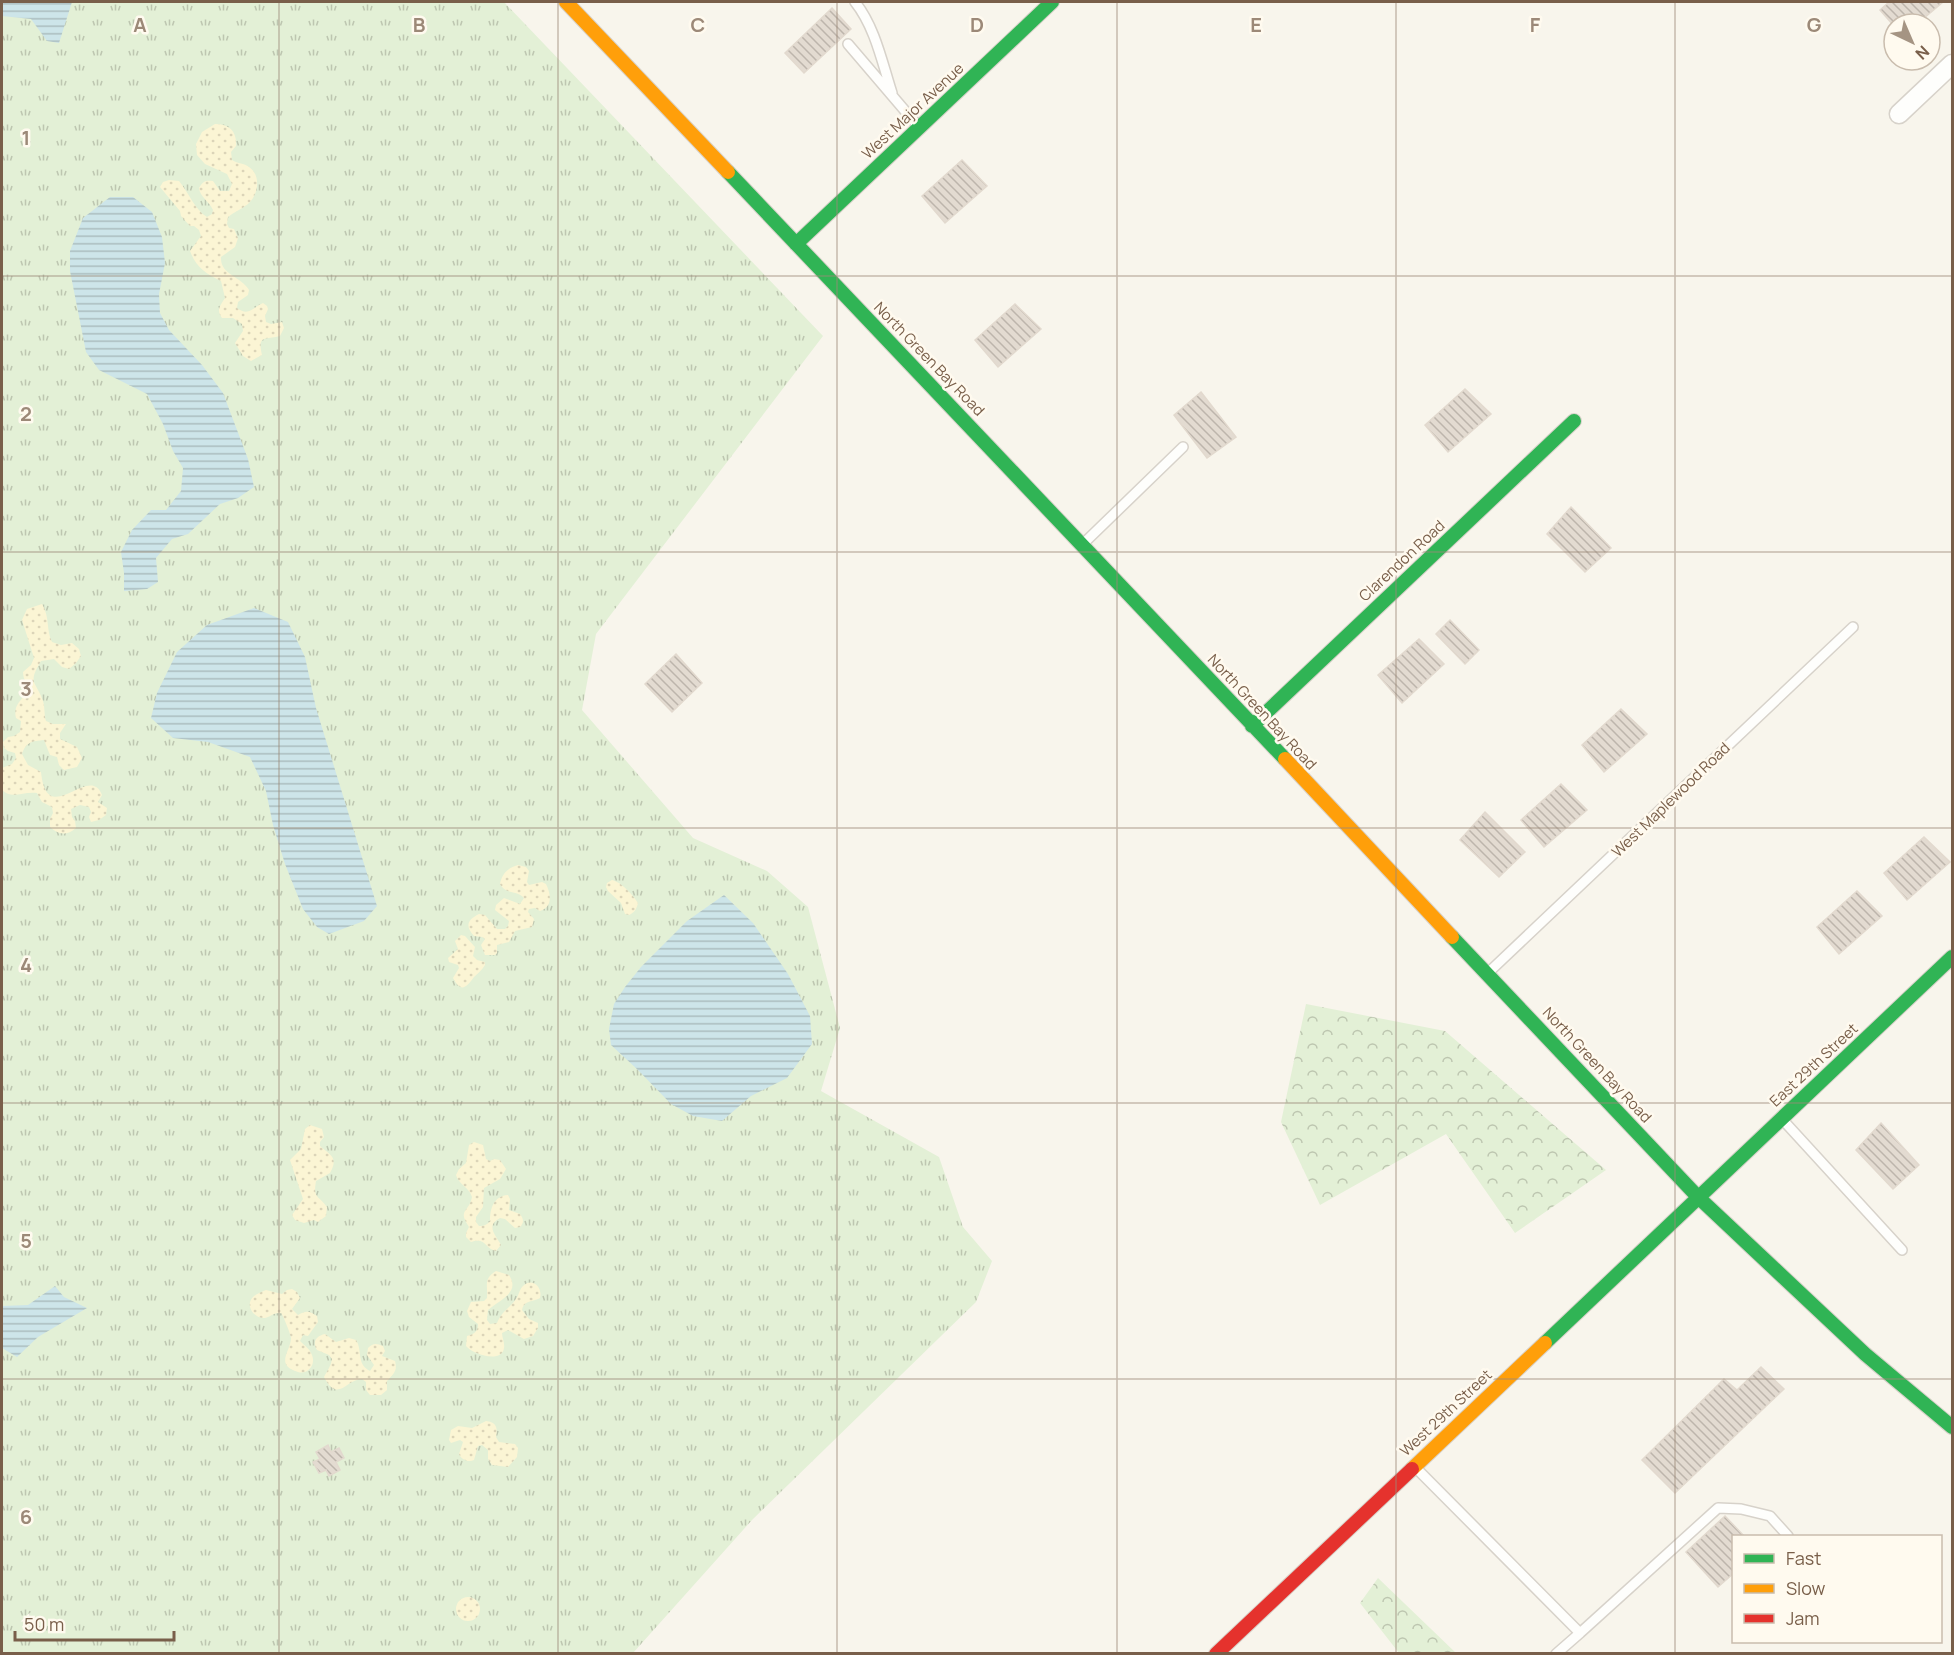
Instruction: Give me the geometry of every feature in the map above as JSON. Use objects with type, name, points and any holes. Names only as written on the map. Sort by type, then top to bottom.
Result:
[{"type":"main road","name":"North Green Bay Road","points":[[566,2],[1489,973],[1698,1197],[1865,1354],[1926,1407],[1953,1427]]},
{"type":"main road","name":"West Major Avenue","points":[[796,244],[1052,2]]},
{"type":"main road","name":"Clarendon Road","points":[[1252,726],[1574,421]]},
{"type":"main road","name":"East 29th Street","points":[[1698,1197],[1953,957]]},
{"type":"main road","name":"West 29th Street","points":[[1216,1653],[1698,1197]]},
{"type":"street","points":[[1899,114],[1953,64]]},
{"type":"lane","points":[[855,2],[863,12],[877,46],[894,98]]},
{"type":"lane","points":[[848,44],[919,128]]},
{"type":"lane","points":[[1083,545],[1184,447]]},
{"type":"lane","name":"West Maplewood Road","points":[[1489,973],[1852,627]]},
{"type":"lane","points":[[1782,1118],[1902,1250]]},
{"type":"lane","points":[[1414,1466],[1580,1634]]},
{"type":"lane","points":[[1556,1653],[1580,1634],[1718,1508],[1741,1509],[1770,1516],[1787,1535]]},
{"type":"green space","points":[[2,2],[504,2],[823,336],[596,634],[582,710],[693,838],[767,871],[808,907],[840,1028],[821,1091],[939,1157],[963,1227],[992,1261],[976,1302],[752,1520],[633,1653],[2,1654]]},
{"type":"green space","points":[[1306,1004],[1445,1031],[1606,1170],[1515,1233],[1446,1134],[1320,1205],[1281,1122]]},
{"type":"green space","points":[[1378,1578],[1456,1653],[1399,1653],[1360,1603]]},
{"type":"sand","points":[[215,124],[225,125],[232,130],[236,146],[231,152],[232,160],[253,170],[257,180],[252,200],[228,217],[227,224],[229,228],[234,229],[238,238],[235,247],[221,257],[227,272],[241,281],[249,290],[248,295],[238,302],[237,308],[245,312],[263,303],[268,309],[265,316],[266,322],[271,324],[282,322],[284,328],[280,336],[262,341],[262,355],[251,361],[243,356],[235,343],[243,331],[242,324],[233,318],[222,318],[219,313],[219,308],[225,298],[221,281],[202,269],[190,251],[201,236],[199,230],[190,226],[160,187],[163,182],[169,180],[179,181],[203,214],[207,217],[212,214],[213,210],[203,197],[200,186],[205,181],[213,181],[220,191],[229,191],[232,184],[227,174],[205,164],[197,155],[196,144],[202,132]]},
{"type":"sand","points":[[42,604],[52,642],[61,645],[72,643],[79,649],[81,656],[69,669],[62,667],[54,659],[41,661],[34,674],[34,682],[43,701],[46,721],[53,724],[66,724],[60,733],[60,739],[77,747],[82,758],[77,767],[64,770],[59,765],[57,757],[50,755],[44,740],[30,743],[22,754],[28,765],[41,772],[45,789],[51,796],[60,797],[88,786],[96,787],[102,795],[98,802],[107,808],[106,815],[91,822],[89,807],[80,805],[71,809],[76,828],[66,833],[56,832],[50,827],[52,807],[42,802],[37,793],[14,795],[2,790],[2,768],[12,764],[16,758],[15,753],[4,748],[3,742],[20,732],[21,721],[16,718],[15,710],[28,692],[23,672],[31,665],[34,658],[22,620],[27,609]]},
{"type":"sand","points":[[518,865],[526,867],[529,871],[527,882],[529,885],[542,882],[546,884],[550,896],[549,903],[540,911],[535,908],[529,909],[528,912],[534,919],[532,927],[515,931],[509,942],[497,945],[495,955],[485,955],[481,945],[485,939],[474,936],[468,926],[479,914],[485,915],[497,929],[505,929],[508,926],[509,921],[495,910],[496,905],[504,898],[520,904],[524,898],[505,890],[500,884],[506,872]]},
{"type":"sand","points":[[612,880],[626,889],[638,903],[633,913],[625,914],[621,903],[608,891],[607,883]]},
{"type":"sand","points":[[461,935],[465,936],[475,947],[473,956],[485,962],[483,968],[464,987],[459,986],[453,978],[459,968],[458,965],[449,962],[448,958],[458,949],[455,941]]},
{"type":"sand","points":[[310,1125],[322,1129],[324,1137],[320,1146],[330,1154],[334,1163],[330,1173],[316,1181],[315,1187],[317,1196],[327,1207],[326,1216],[318,1222],[314,1220],[304,1223],[295,1220],[292,1215],[303,1199],[290,1160],[301,1149],[305,1129]]},
{"type":"sand","points":[[474,1142],[483,1145],[486,1159],[500,1160],[506,1169],[500,1179],[484,1188],[483,1207],[476,1217],[476,1222],[479,1226],[488,1223],[496,1200],[508,1195],[509,1210],[520,1214],[523,1219],[520,1227],[515,1228],[505,1219],[500,1218],[493,1224],[493,1231],[501,1245],[496,1251],[483,1242],[471,1242],[466,1237],[469,1227],[464,1214],[472,1197],[456,1175],[466,1163],[469,1145]]},
{"type":"sand","points":[[496,1271],[509,1275],[512,1287],[507,1296],[488,1310],[487,1320],[490,1324],[497,1323],[526,1283],[536,1284],[540,1290],[540,1298],[527,1303],[522,1310],[529,1319],[538,1323],[533,1336],[524,1339],[508,1330],[502,1333],[504,1348],[502,1353],[493,1357],[480,1354],[466,1346],[467,1336],[475,1332],[478,1324],[469,1317],[467,1311],[471,1302],[484,1301],[487,1298],[489,1277]]},
{"type":"sand","points":[[292,1289],[300,1298],[292,1309],[298,1315],[306,1312],[312,1313],[317,1316],[318,1322],[308,1336],[303,1335],[300,1341],[310,1351],[313,1359],[308,1371],[302,1373],[291,1369],[285,1362],[291,1338],[281,1313],[263,1318],[256,1315],[250,1307],[253,1297],[266,1290],[282,1294]]},
{"type":"sand","points":[[325,1334],[336,1342],[349,1338],[356,1340],[361,1361],[370,1371],[374,1365],[367,1355],[368,1348],[375,1344],[383,1346],[385,1351],[382,1356],[395,1361],[396,1364],[394,1372],[387,1381],[387,1390],[381,1395],[370,1395],[366,1390],[366,1382],[362,1379],[338,1389],[329,1385],[324,1377],[332,1359],[329,1355],[317,1350],[315,1344],[317,1338]]},
{"type":"sand","points":[[486,1421],[496,1426],[496,1437],[499,1442],[515,1444],[518,1448],[517,1457],[508,1467],[492,1465],[488,1459],[488,1450],[482,1445],[478,1446],[474,1460],[465,1460],[459,1454],[463,1442],[460,1440],[451,1443],[449,1440],[451,1430],[458,1426],[472,1428]]},
{"type":"sand","points":[[468,1597],[477,1600],[480,1609],[477,1618],[468,1621],[459,1618],[456,1609],[459,1600]]},
{"type":"water","points":[[2,2],[72,2],[59,43],[47,41],[31,19],[2,16]]},
{"type":"water","points":[[110,197],[133,197],[152,212],[162,237],[165,263],[159,294],[160,313],[169,330],[202,365],[223,393],[248,459],[254,487],[238,498],[220,504],[188,534],[172,539],[156,558],[158,582],[147,589],[124,591],[121,552],[132,530],[151,510],[166,510],[181,491],[183,468],[147,394],[99,370],[86,352],[70,271],[70,251],[83,218]]},
{"type":"water","points":[[254,608],[288,622],[305,657],[316,708],[377,906],[364,921],[329,934],[317,927],[303,909],[285,864],[266,791],[250,757],[208,742],[173,738],[151,718],[157,693],[177,652],[207,625]]},
{"type":"water","points":[[724,895],[753,923],[788,974],[810,1016],[812,1044],[787,1078],[751,1096],[722,1121],[693,1116],[671,1104],[611,1045],[609,1029],[614,1004],[641,967],[687,921]]},
{"type":"water","points":[[55,1286],[64,1297],[87,1308],[38,1337],[17,1357],[2,1348],[2,1306],[28,1305]]},
{"type":"building","points":[[1889,2],[1943,2],[1931,12],[1882,12],[1880,10]]},
{"type":"building","points":[[832,8],[851,29],[804,73],[785,53]]},
{"type":"building","points":[[962,160],[987,186],[945,223],[922,196]]},
{"type":"building","points":[[1015,304],[1041,329],[998,367],[975,340]]},
{"type":"building","points":[[1465,389],[1491,414],[1448,452],[1425,425]]},
{"type":"building","points":[[1201,392],[1236,437],[1207,458],[1174,415]]},
{"type":"building","points":[[1571,507],[1611,548],[1585,572],[1547,534]]},
{"type":"building","points":[[1450,620],[1479,650],[1465,664],[1436,634]]},
{"type":"building","points":[[1419,639],[1444,664],[1402,703],[1378,675]]},
{"type":"building","points":[[676,654],[702,683],[672,712],[645,684]]},
{"type":"building","points":[[1621,709],[1647,734],[1604,772],[1582,745]]},
{"type":"building","points":[[1561,784],[1587,810],[1544,847],[1521,820]]},
{"type":"building","points":[[1485,812],[1525,852],[1499,877],[1460,840]]},
{"type":"building","points":[[1924,837],[1950,862],[1907,900],[1884,873]]},
{"type":"building","points":[[1857,891],[1882,916],[1839,954],[1817,927]]},
{"type":"building","points":[[1881,1123],[1919,1165],[1893,1189],[1856,1150]]},
{"type":"building","points":[[1761,1367],[1784,1389],[1675,1493],[1642,1460],[1724,1379],[1737,1390]]},
{"type":"building","points":[[328,1445],[331,1452],[339,1448],[344,1458],[336,1462],[340,1470],[329,1476],[326,1470],[319,1473],[313,1462],[320,1459],[316,1452]]},
{"type":"building","points":[[1725,1516],[1743,1535],[1732,1535],[1732,1575],[1718,1587],[1686,1552]]},
{"type":"traffic: fast","points":[[796,244],[1052,2]]},
{"type":"traffic: fast","points":[[728,172],[1285,759]]},
{"type":"traffic: fast","points":[[1252,726],[1574,421]]},
{"type":"traffic: fast","points":[[1452,937],[1698,1197],[1865,1354],[1952,1427]]},
{"type":"traffic: fast","points":[[1545,1343],[1952,957]]},
{"type":"traffic: slow","points":[[566,2],[728,172]]},
{"type":"traffic: slow","points":[[1285,759],[1452,937]]},
{"type":"traffic: slow","points":[[1412,1469],[1545,1343]]},
{"type":"traffic: jam","points":[[1216,1654],[1412,1469]]}]
